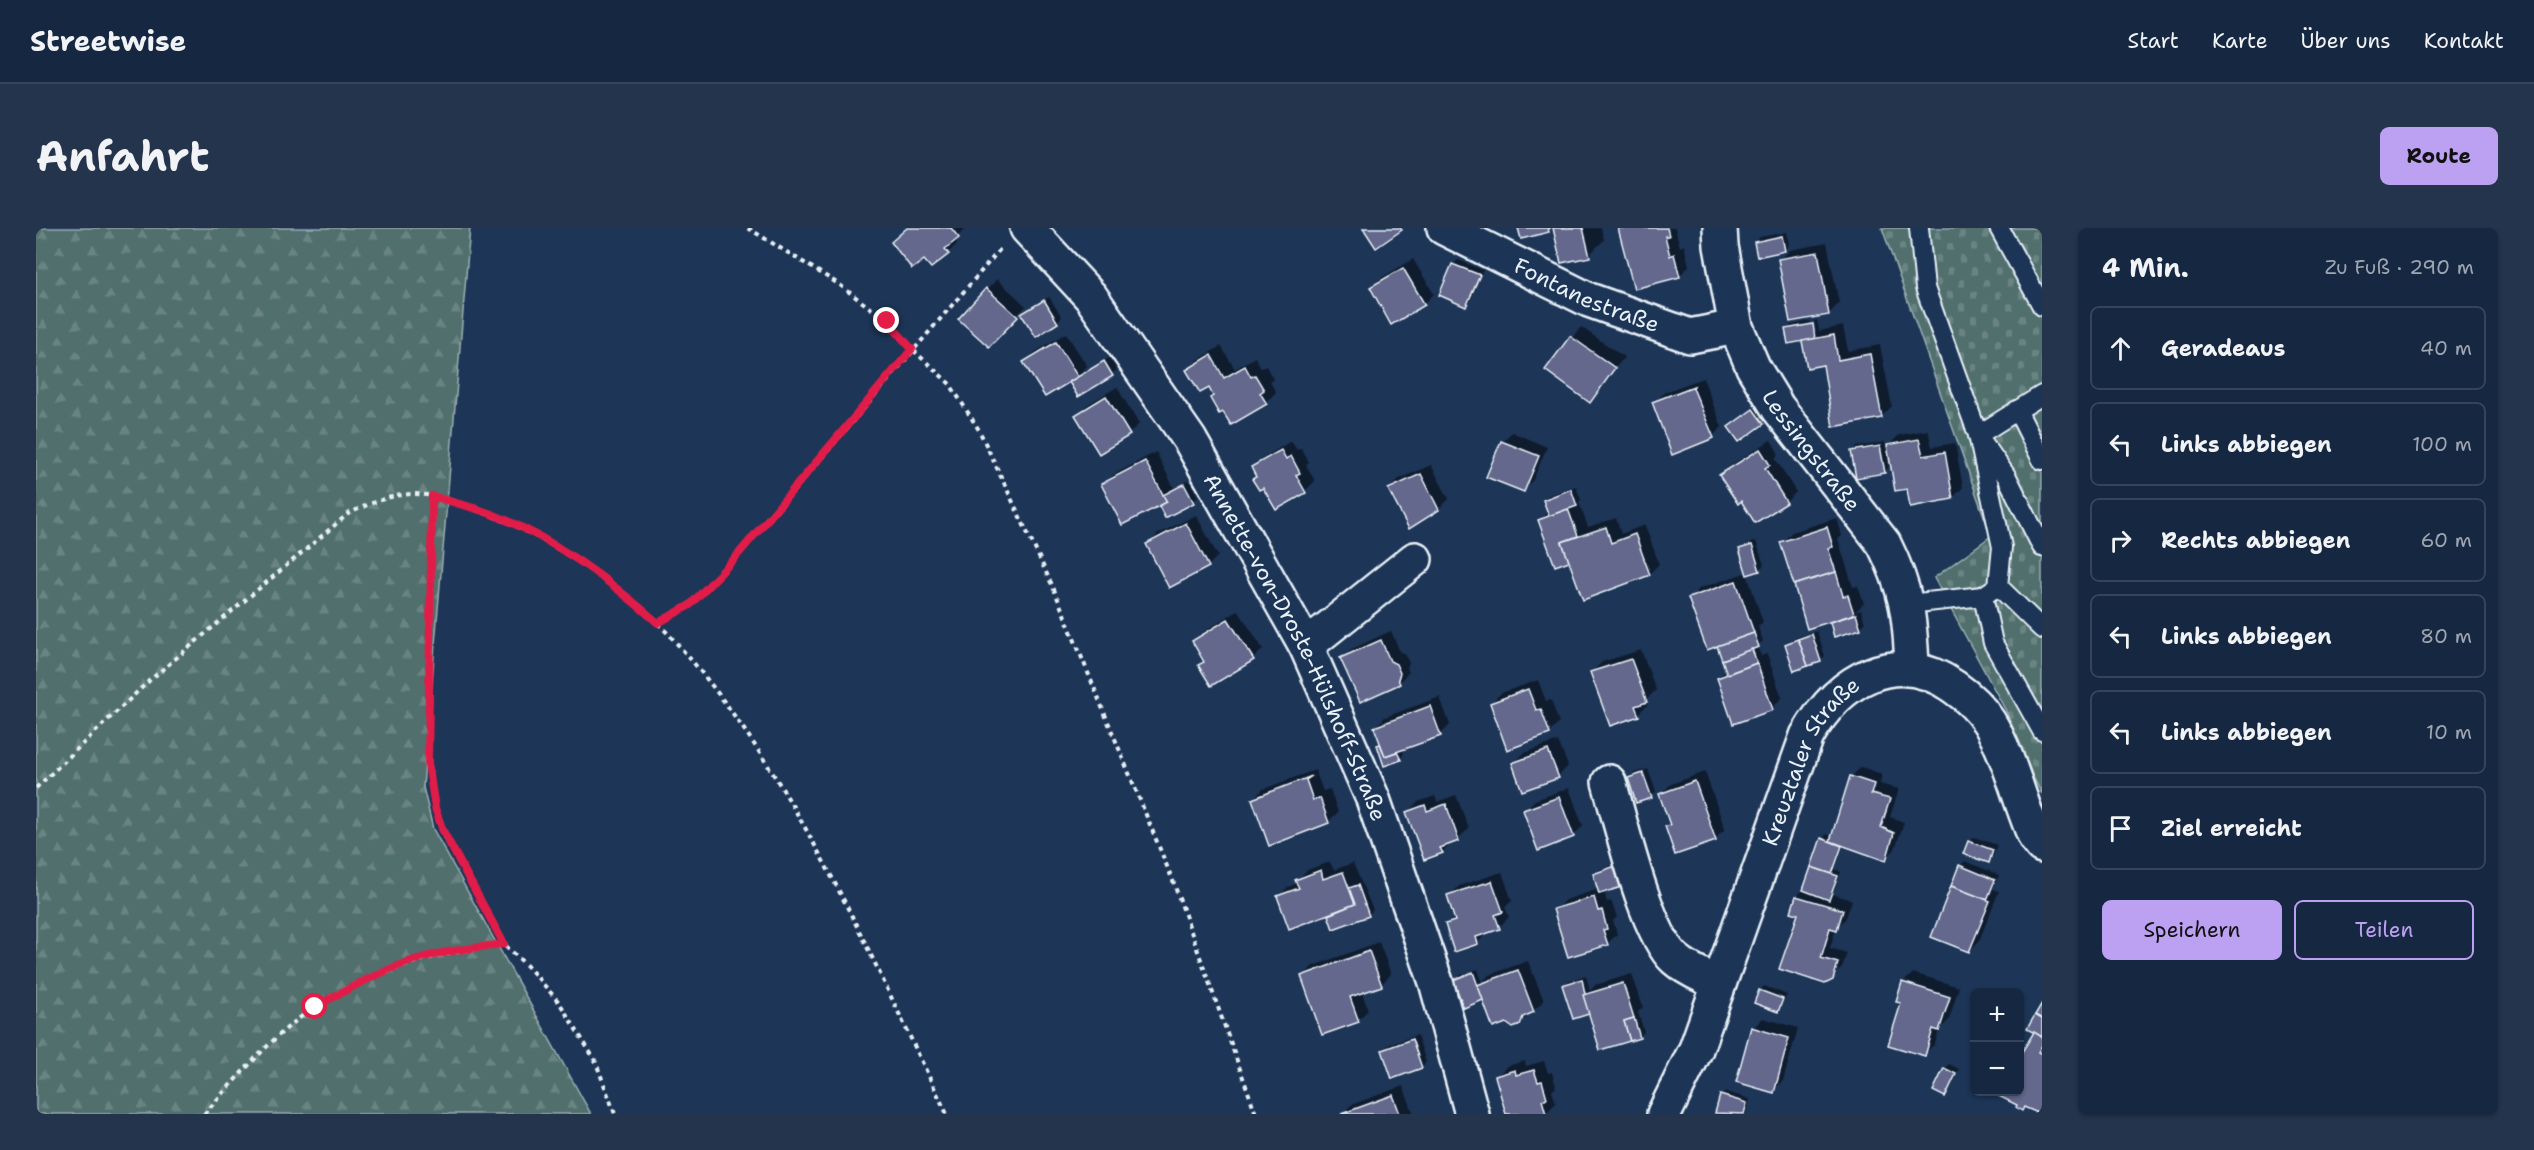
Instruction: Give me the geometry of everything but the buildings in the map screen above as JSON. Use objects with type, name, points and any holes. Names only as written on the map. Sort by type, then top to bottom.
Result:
[{"type":"street","name":"Fontanestraße","points":[[1443,228],[1589,300],[1690,336],[1736,327]]},
{"type":"street","name":"Lessingstraße","points":[[1720,228],[1721,246],[1736,327],[1753,368],[1778,408],[1884,544],[1908,604],[1911,623],[1912,668]]},
{"type":"street","name":"Annette-von-Droste-Hülshoff-Straße","points":[[1015,237],[1091,297],[1190,440],[1306,646],[1373,799],[1436,982],[1472,1114]]},
{"type":"street","points":[[1306,646],[1415,560]]},
{"type":"street","name":"Kreuztaler Straße","points":[[1664,1114],[1696,1049],[1807,736],[1816,720],[1845,692],[1868,676],[1896,667],[1912,668],[1942,678],[1978,707],[1989,722],[2003,752],[2030,826],[2042,846]]},
{"type":"street","points":[[1609,782],[1647,910],[1659,938],[1675,959],[1719,984]]},
{"type":"lane","points":[[1919,228],[1925,288],[1978,435],[2002,547],[1991,591],[1993,643],[2042,732]]},
{"type":"lane","points":[[1999,228],[2042,306]]},
{"type":"lane","points":[[1978,435],[2042,395]]},
{"type":"lane","points":[[2017,410],[2042,460]]},
{"type":"lane","points":[[1978,435],[2007,477],[2042,547]]},
{"type":"lane","points":[[1908,604],[1991,591],[2042,629]]},
{"type":"path","points":[[748,228],[840,285],[887,321],[912,349],[929,362],[950,384],[979,430],[1053,587],[1173,882],[1256,1114]]},
{"type":"path","points":[[658,623],[690,605],[735,558],[912,349],[1015,237]]},
{"type":"path","points":[[36,788],[150,680],[348,514],[371,503],[412,494],[432,496],[489,513],[524,529],[583,563],[626,594],[693,660],[767,764],[824,864],[947,1114]]},
{"type":"path","points":[[432,496],[428,763],[430,783],[443,831],[504,944],[559,1002],[595,1060],[615,1114]]},
{"type":"path","points":[[204,1114],[253,1060],[287,1028],[333,997],[405,963],[462,950],[504,944]]},
{"type":"green space","points":[[36,228],[470,228],[423,787],[433,829],[591,1114],[36,1114]]},
{"type":"green space","points":[[1882,228],[2042,228],[2042,794],[2006,711],[1934,578],[1991,536]]},
{"type":"route","points":[[315,1007],[351,987],[405,963],[462,950],[504,944],[443,831],[430,783],[428,763],[432,496],[489,513],[524,529],[583,563],[626,594],[658,623],[690,605],[735,558],[912,349],[887,321]]}]
